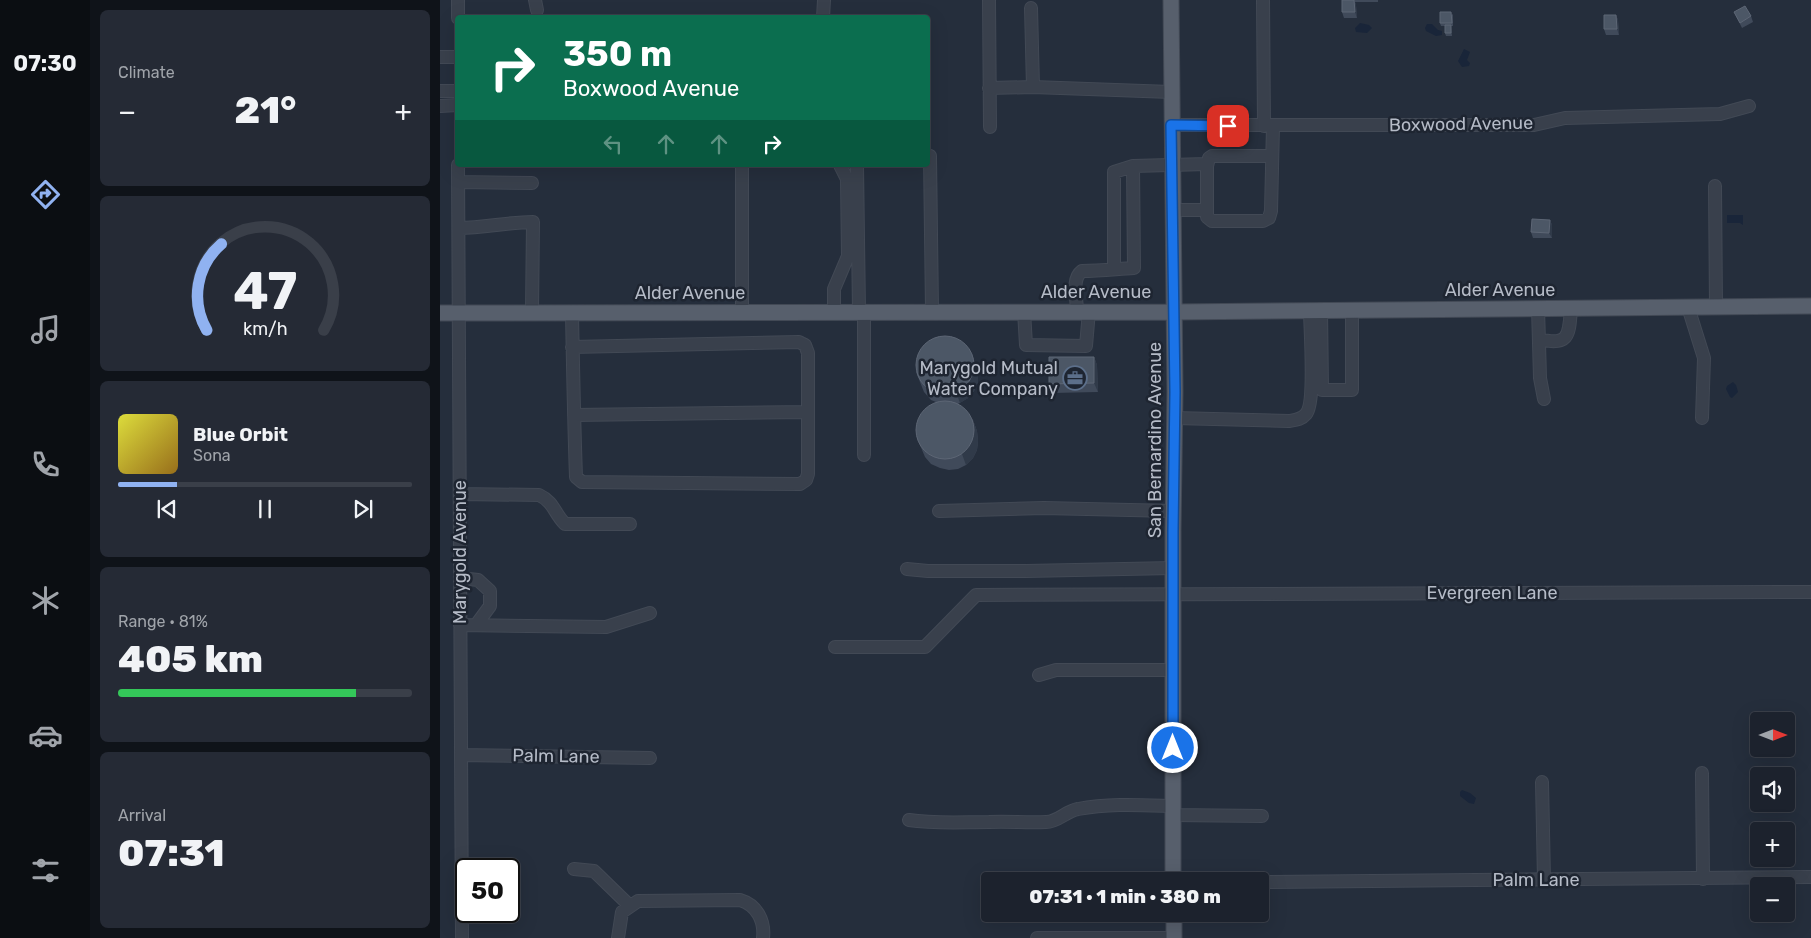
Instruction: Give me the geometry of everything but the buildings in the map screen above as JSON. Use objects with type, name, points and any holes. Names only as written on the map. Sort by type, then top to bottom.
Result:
[{"type":"main road","name":"San Bernardino Avenue","points":[[1170,0],[1175,418],[1173,511],[1173,872]]},
{"type":"main road","name":"Alder Avenue","points":[[440,313],[1174,312],[1811,306]]},
{"type":"main road","points":[[1174,922],[1174,938]]},
{"type":"street","points":[[458,0],[458,15]]},
{"type":"street","points":[[823,15],[824,0]]},
{"type":"street","points":[[988,0],[990,128]]},
{"type":"street","points":[[1263,0],[1268,126],[1272,156],[1271,211],[1266,221],[1212,221],[1207,217],[1207,164],[1209,158],[1212,156],[1272,156]]},
{"type":"street","points":[[1031,8],[1033,87]]},
{"type":"street","points":[[440,57],[455,57]]},
{"type":"street","points":[[989,88],[1033,87],[1171,92]]},
{"type":"street","points":[[440,91],[455,91]]},
{"type":"street","points":[[440,106],[455,106]]},
{"type":"street","name":"Boxwood Avenue","points":[[1171,125],[1534,125],[1565,118],[1720,114],[1748,106]]},
{"type":"street","points":[[930,156],[932,311]]},
{"type":"street","points":[[1114,268],[1114,172],[1133,166],[1207,164]]},
{"type":"street","points":[[1024,311],[1026,345],[1086,346],[1083,311],[1076,281],[1080,273],[1109,271],[1114,268],[1134,268],[1133,166]]},
{"type":"street","name":"Marygold Avenue","points":[[458,167],[462,938]]},
{"type":"street","points":[[742,167],[742,312]]},
{"type":"street","points":[[834,312],[834,289],[848,256],[847,179],[841,167]]},
{"type":"street","points":[[857,167],[864,454]]},
{"type":"street","points":[[458,182],[532,183]]},
{"type":"street","points":[[1715,186],[1716,307]]},
{"type":"street","points":[[1173,210],[1207,210]]},
{"type":"street","points":[[459,228],[533,222],[532,313]]},
{"type":"street","points":[[1688,307],[1704,358],[1702,418]]},
{"type":"street","points":[[1538,308],[1540,378],[1544,399]]},
{"type":"street","points":[[1539,338],[1555,342],[1564,339],[1570,329],[1571,308]]},
{"type":"street","points":[[1316,310],[1322,350],[1322,390],[1352,390],[1352,309]]},
{"type":"street","points":[[1175,418],[1289,421],[1301,419],[1308,413],[1311,398],[1316,310]]},
{"type":"street","points":[[572,313],[572,347],[576,477],[582,482],[800,484],[806,480],[808,474],[808,353],[805,345],[799,342],[572,347]]},
{"type":"street","points":[[574,415],[808,412]]},
{"type":"street","points":[[460,494],[539,495],[547,498],[559,518],[565,524],[630,524]]},
{"type":"street","points":[[938,511],[1044,508],[1173,511]]},
{"type":"street","points":[[907,569],[928,571],[1026,571],[1173,568]]},
{"type":"street","points":[[460,578],[478,580],[490,591],[490,606],[476,625]]},
{"type":"street","name":"Evergreen Lane","points":[[835,647],[925,646],[976,595],[1811,592]]},
{"type":"street","points":[[460,625],[606,627],[650,613]]},
{"type":"street","points":[[1039,675],[1056,670],[1173,670]]},
{"type":"street","name":"Palm Lane","points":[[461,755],[650,758]]},
{"type":"street","points":[[1702,773],[1703,879]]},
{"type":"street","points":[[1542,782],[1544,880]]},
{"type":"street","points":[[908,820],[930,823],[1049,822],[1070,810],[1090,806],[1127,804],[1173,811],[1262,816]]},
{"type":"street","points":[[574,869],[594,871],[630,906]]},
{"type":"street","name":"Palm Lane","points":[[1269,882],[1811,877]]},
{"type":"street","points":[[611,938],[618,938],[622,912],[638,901],[740,900],[750,903],[759,914],[762,938]]},
{"type":"street","points":[[1037,938],[1174,938]]},
{"type":"water","points":[[1360,23],[1369,25],[1372,28],[1367,33],[1356,32],[1355,28]]},
{"type":"water","points":[[1427,24],[1432,24],[1442,31],[1442,35],[1436,36],[1426,31]]},
{"type":"water","points":[[1464,49],[1470,52],[1467,60],[1470,63],[1469,66],[1462,67],[1458,61]]},
{"type":"water","points":[[1727,215],[1743,215],[1743,225],[1740,223],[1727,223]]},
{"type":"water","points":[[1733,382],[1738,392],[1732,398],[1726,389]]},
{"type":"water","points":[[1462,790],[1476,798],[1474,804],[1469,803],[1460,796]]},
{"type":"place","name":"Marygold Mutual Water Company","points":[[1075,378]]},
{"type":"route","points":[[1173,748],[1175,392],[1171,125],[1228,126]]}]
